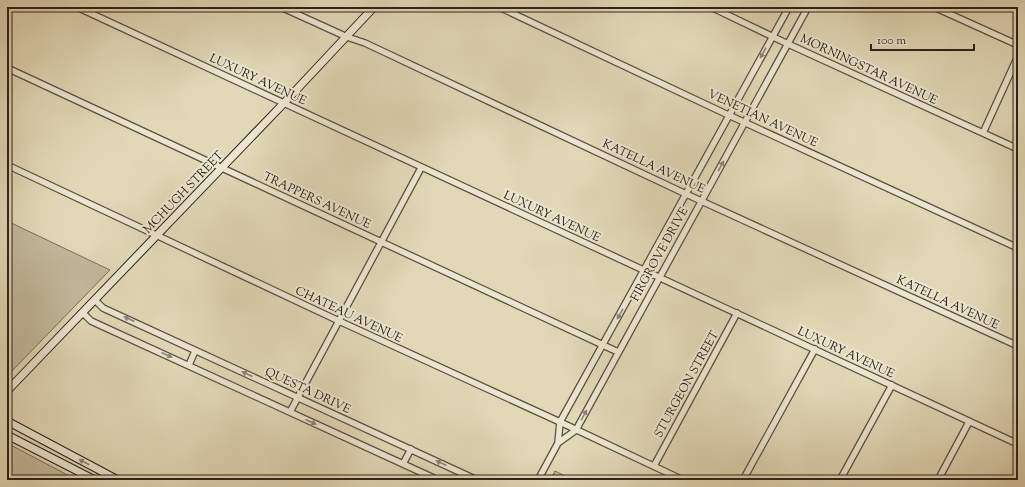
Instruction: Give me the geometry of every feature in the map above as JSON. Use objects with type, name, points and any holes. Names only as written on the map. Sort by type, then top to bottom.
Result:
[{"type":"main road","name":"MCHUGH STREET","points":[[7,391],[96,300],[374,7]]},
{"type":"main road","points":[[7,421],[118,480]]},
{"type":"main road","points":[[7,435],[95,480]]},
{"type":"street","name":"LUXURY AVENUE","points":[[77,7],[1018,444]]},
{"type":"street","name":"KATELLA AVENUE","points":[[281,7],[347,37],[365,43],[686,194],[1018,346]]},
{"type":"street","name":"VENETIAN AVENUE","points":[[499,7],[1018,248]]},
{"type":"street","name":"MORNINGSTAR AVENUE","points":[[711,7],[788,44],[1018,149]]},
{"type":"street","name":"FIRGROVE DRIVE","points":[[538,480],[558,443],[560,422],[789,7]]},
{"type":"street","name":"FIRGROVE DRIVE","points":[[558,443],[576,430],[659,277],[746,123],[808,7]]},
{"type":"street","points":[[934,7],[1018,45]]},
{"type":"street","points":[[983,133],[1018,56]]},
{"type":"street","name":"TRAPPERS AVENUE","points":[[7,68],[618,352]]},
{"type":"street","name":"CHATEAU AVENUE","points":[[7,165],[683,480]]},
{"type":"street","points":[[290,412],[421,168]]},
{"type":"street","name":"QUESTA DRIVE","points":[[96,300],[103,308],[476,480]]},
{"type":"street","points":[[83,313],[91,321],[438,480]]},
{"type":"street","name":"STURGEON STREET","points":[[654,466],[737,313]]},
{"type":"street","points":[[743,480],[815,349]]},
{"type":"street","points":[[189,365],[195,350]]},
{"type":"street","points":[[840,480],[892,385]]},
{"type":"street","points":[[938,480],[969,422]]},
{"type":"street","points":[[403,464],[411,449]]},
{"type":"shaded area","points":[[7,221],[110,270],[7,376]]},
{"type":"shaded area","points":[[7,443],[77,480],[7,480]]},
{"type":"shaded area","points":[[555,471],[573,480],[550,480]]}]
